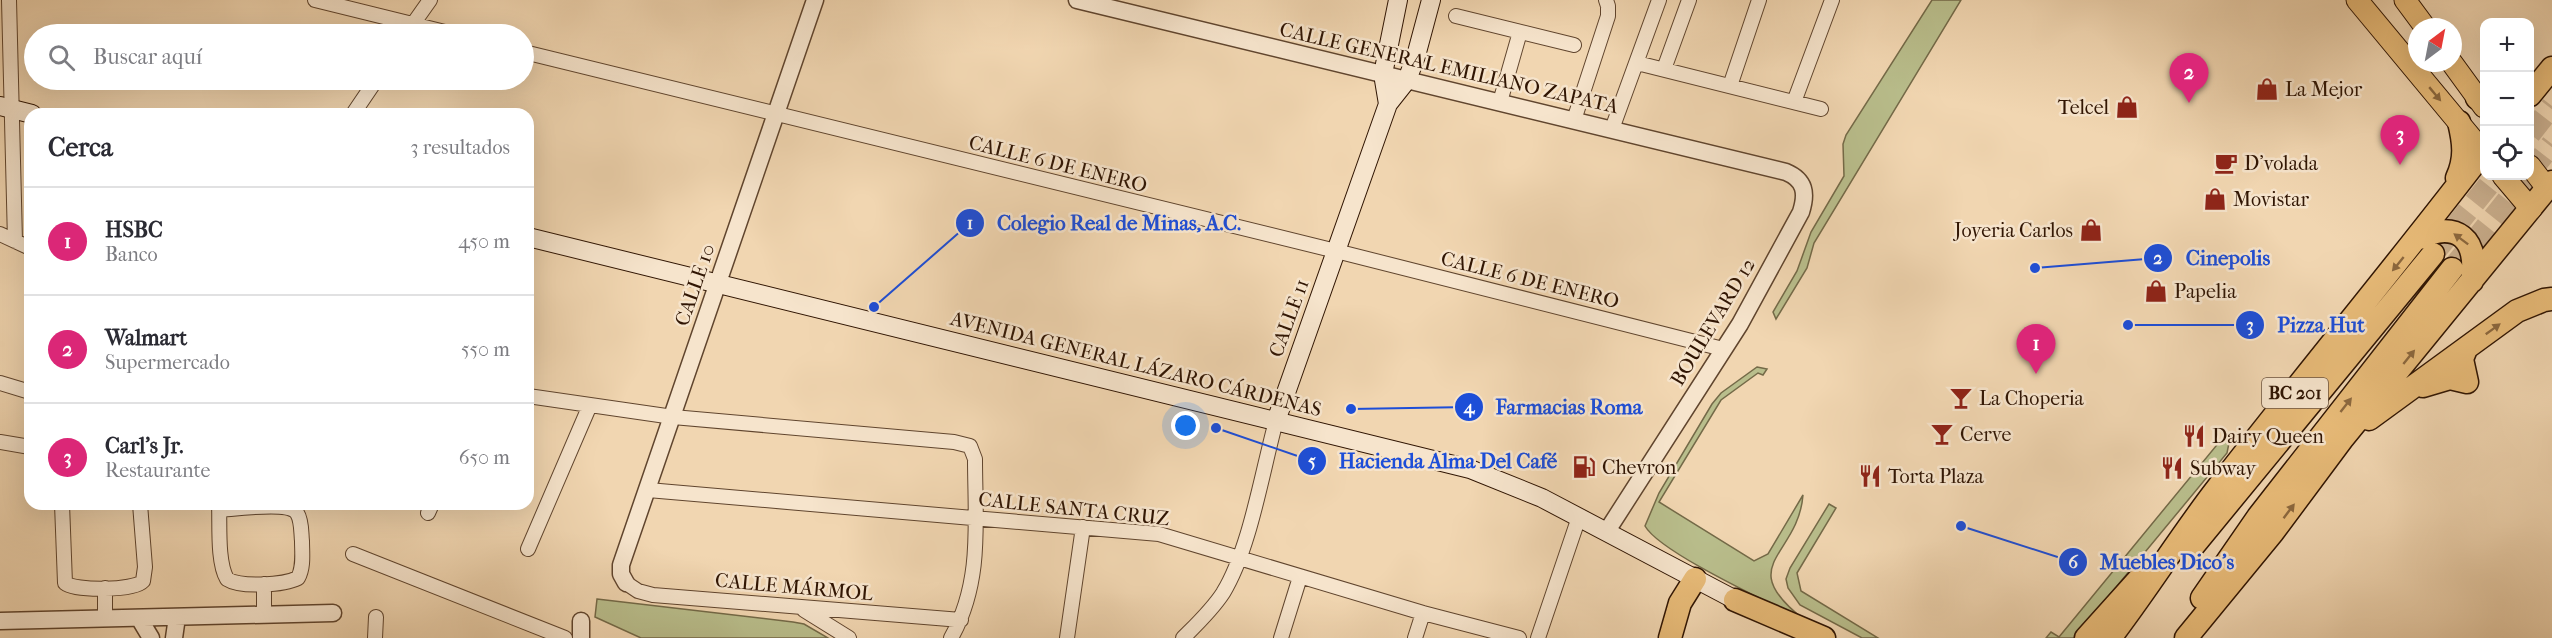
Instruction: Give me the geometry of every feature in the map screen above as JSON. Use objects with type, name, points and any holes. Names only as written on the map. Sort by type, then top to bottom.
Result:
[{"type":"highway","points":[[2447,200],[2464,158],[2464,143],[2459,122]]},
{"type":"highway","name":"BC 201","points":[[2110,638],[2141,598],[2215,492],[2425,247],[2447,200],[2480,157]]},
{"type":"highway","points":[[2200,638],[2273,532],[2343,438],[2549,185]]},
{"type":"highway","points":[[2115,638],[2235,497],[2425,247],[2432,232],[2446,231],[2457,234],[2467,242],[2474,254],[2472,281]]},
{"type":"highway","points":[[2174,638],[2258,517],[2452,269]]},
{"type":"highway","points":[[2343,438],[2517,311],[2552,299]]},
{"type":"highway","points":[[2086,638],[2215,492]]},
{"type":"highway","points":[[2186,638],[2273,532]]},
{"type":"highway","points":[[1670,638],[1680,603],[1695,579]]},
{"type":"highway","points":[[1735,600],[1824,638]]},
{"type":"main road","points":[[1383,74],[1398,0]]},
{"type":"main road","name":"CALLE 11","points":[[1276,421],[1388,104],[1407,80],[1416,56],[1431,0]]},
{"type":"main road","points":[[2357,0],[2480,147]]},
{"type":"main road","points":[[2405,0],[2418,18]]},
{"type":"main road","points":[[2459,72],[2480,98]]},
{"type":"main road","name":"CALLE 11","points":[[1383,74],[1388,104]]},
{"type":"main road","points":[[6,108],[24,112]]},
{"type":"main road","points":[[2534,171],[2549,185]]},
{"type":"main road","points":[[2506,180],[2531,209]]},
{"type":"main road","name":"AVENIDA GENERAL LÁZARO CÁRDENAS","points":[[534,239],[1470,469],[1504,481],[1579,517],[1808,638]]},
{"type":"street","points":[[9,0],[6,108],[15,241]]},
{"type":"street","points":[[315,0],[394,24]]},
{"type":"street","points":[[413,24],[429,0]]},
{"type":"street","name":"CALLE 10","points":[[626,583],[621,574],[621,565],[815,0]]},
{"type":"street","name":"CALLE GENERAL EMILIANO ZAPATA","points":[[1077,0],[1786,172],[1800,180],[1805,189]]},
{"type":"street","points":[[1574,120],[1608,16],[1606,0]]},
{"type":"street","points":[[1612,129],[1659,0]]},
{"type":"street","points":[[1665,69],[1689,0]]},
{"type":"street","points":[[1730,86],[1759,0]]},
{"type":"street","points":[[1794,102],[1832,0]]},
{"type":"street","points":[[1456,16],[1574,45]]},
{"type":"street","points":[[1500,102],[1520,32]]},
{"type":"street","name":"CALLE 6 DE ENERO","points":[[534,55],[775,116],[1336,251],[1723,349]]},
{"type":"street","points":[[1636,63],[1821,109]]},
{"type":"street","points":[[357,108],[369,90]]},
{"type":"street","name":"BOULEVARD 12","points":[[1607,531],[1740,324],[1801,212],[1805,200],[1805,189]]},
{"type":"street","points":[[0,234],[24,245]]},
{"type":"street","points":[[0,383],[24,390]]},
{"type":"street","points":[[534,397],[673,417],[954,442],[970,446],[975,459],[975,571],[969,598],[951,638]]},
{"type":"street","points":[[528,549],[590,405]]},
{"type":"street","name":"CALLE 11","points":[[1183,638],[1222,593],[1240,557],[1276,421]]},
{"type":"street","points":[[0,442],[24,446]]},
{"type":"street","name":"CALLE SANTA CRUZ","points":[[648,490],[1159,534],[1423,613],[1519,638]]},
{"type":"street","points":[[62,510],[65,583],[71,587],[105,588],[133,586],[143,581],[145,567],[140,510]]},
{"type":"street","points":[[219,510],[222,564],[227,579],[236,583],[264,584],[286,582],[298,578],[302,567],[301,533],[299,517],[294,510]]},
{"type":"street","points":[[1538,638],[1579,517]]},
{"type":"street","points":[[1067,638],[1083,527]]},
{"type":"street","points":[[353,554],[565,638]]},
{"type":"street","points":[[1281,638],[1300,577]]},
{"type":"street","name":"CALLE MÁRMOL","points":[[626,583],[638,591],[653,595],[802,609],[961,620]]},
{"type":"street","points":[[264,584],[264,615]]},
{"type":"street","points":[[105,588],[105,619]]},
{"type":"street","points":[[802,609],[849,638]]},
{"type":"street","points":[[0,621],[333,613]]},
{"type":"street","points":[[1414,638],[1423,613]]},
{"type":"street","points":[[174,638],[177,617]]},
{"type":"street","points":[[376,617],[380,636]]},
{"type":"street","points":[[139,618],[151,638]]},
{"type":"green space","points":[[1932,0],[1961,0],[1814,243],[1807,268],[1776,319],[1773,312],[1797,271],[1811,232],[1844,176],[1843,144],[1846,135]]},
{"type":"green space","points":[[1757,367],[1767,369],[1763,375],[1758,373],[1721,400],[1659,502],[1754,561],[1768,554],[1803,495],[1799,516],[1775,560],[1771,573],[1774,587],[1785,602],[1807,622],[1694,564],[1655,537],[1645,526],[1659,493],[1712,404],[1721,393]]},
{"type":"green space","points":[[2225,435],[2229,443],[2227,453],[2074,638],[2046,638],[2051,632],[2059,637]]},
{"type":"green space","points":[[1829,504],[1836,508],[1797,573],[1801,591],[1878,638],[1862,638],[1800,605],[1788,588],[1786,579],[1790,568]]},
{"type":"green space","points":[[597,599],[793,622],[804,624],[828,638],[641,638],[595,617]]},
{"type":"tunnel","points":[[2534,129],[2552,106]]},
{"type":"tunnel","points":[[2534,167],[2552,144]]},
{"type":"tunnel","points":[[2433,254],[2493,180]]},
{"type":"tunnel","points":[[2452,269],[2524,180]]},
{"type":"place","name":"La Mejor","points":[[2267,89]]},
{"type":"place","name":"Walmart","points":[[2189,103]]},
{"type":"place","name":"Telcel","points":[[2127,107]]},
{"type":"place","name":"D'volada","points":[[2226,163]]},
{"type":"place","name":"Carl's Jr.","points":[[2400,165]]},
{"type":"place","name":"Movistar","points":[[2215,199]]},
{"type":"place","name":"Joyeria Carlos","points":[[2091,230]]},
{"type":"place","name":"Cinepolis","points":[[2035,268]]},
{"type":"place","name":"Papelia","points":[[2156,291]]},
{"type":"place","name":"Colegio Real de Minas, A.C.","points":[[874,307]]},
{"type":"place","name":"Pizza Hut","points":[[2128,325]]},
{"type":"place","name":"HSBC","points":[[2036,374]]},
{"type":"place","name":"La Choperia","points":[[1961,398]]},
{"type":"place","name":"Farmacias Roma","points":[[1351,409]]},
{"type":"place","name":"Hacienda Alma Del Café","points":[[1216,428]]},
{"type":"place","name":"Cerve","points":[[1942,434]]},
{"type":"place","name":"Dairy Queen","points":[[2194,436]]},
{"type":"place","name":"Chevron","points":[[1584,467]]},
{"type":"place","name":"Subway","points":[[2172,468]]},
{"type":"place","name":"Torta Plaza","points":[[1870,476]]},
{"type":"place","name":"Muebles Dico's","points":[[1961,526]]}]
